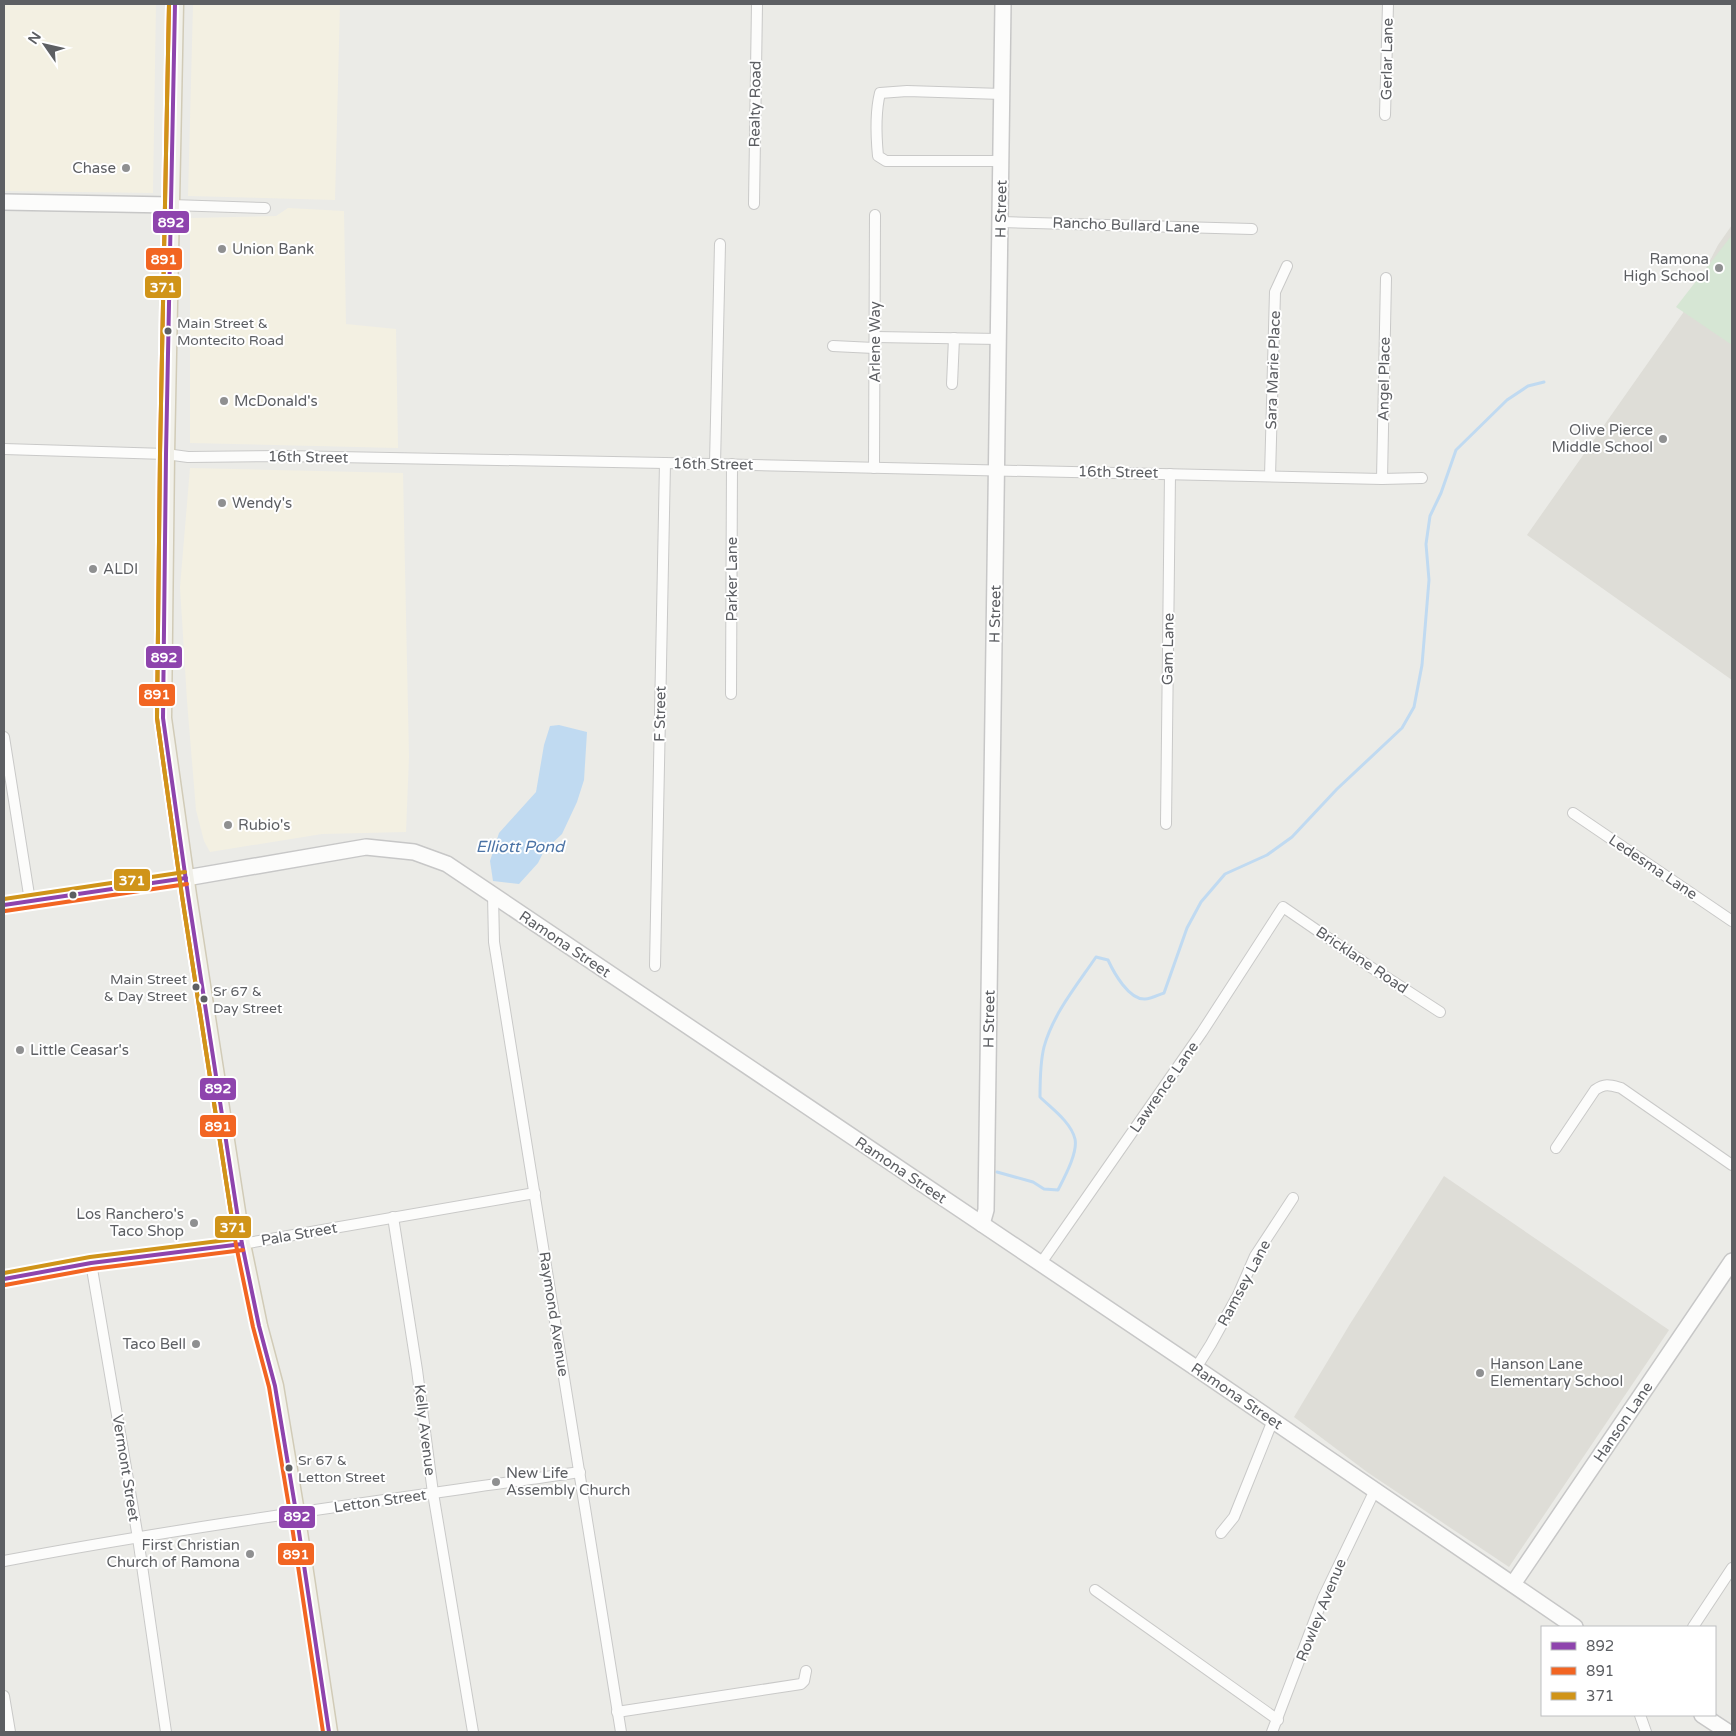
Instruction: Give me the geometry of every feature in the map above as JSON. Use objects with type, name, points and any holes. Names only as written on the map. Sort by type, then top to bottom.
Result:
[{"type":"main road","points":[[175,4],[170,205],[163,718],[242,1244],[274,1386],[296,1512],[329,1732]]},
{"type":"main road","name":"H Street","points":[[982,1224],[986,1210],[1003,4]]},
{"type":"main road","points":[[4,202],[170,205]]},
{"type":"main road","name":"Ramona Street","points":[[186,878],[366,847],[414,852],[447,864],[1041,1263],[1574,1626]]},
{"type":"main road","name":"Hanson Lane","points":[[1513,1584],[1732,1261]]},
{"type":"main road","points":[[1704,1716],[1728,1732]]},
{"type":"street","name":"Realty Road","points":[[754,204],[757,4]]},
{"type":"street","name":"Gerlar Lane","points":[[1385,115],[1388,4]]},
{"type":"street","points":[[1002,94],[907,91],[880,93],[877,106],[877,123],[878,156],[886,161],[1002,161]]},
{"type":"street","points":[[170,205],[265,208]]},
{"type":"street","name":"Arlene Way","points":[[874,468],[875,216]]},
{"type":"street","name":"Rancho Bullard Lane","points":[[1001,222],[1252,229]]},
{"type":"street","points":[[715,464],[720,244]]},
{"type":"street","name":"Sara Marie Place","points":[[1270,476],[1275,292],[1287,266]]},
{"type":"street","name":"Angel Place","points":[[1382,479],[1386,278]]},
{"type":"street","points":[[875,337],[999,339]]},
{"type":"street","points":[[952,384],[954,338]]},
{"type":"street","points":[[833,346],[874,348]]},
{"type":"street","name":"16th Street","points":[[4,449],[166,454],[188,458],[283,456],[1382,479],[1422,478]]},
{"type":"street","name":"F Street","points":[[655,966],[665,463]]},
{"type":"street","name":"Parker Lane","points":[[731,694],[732,464]]},
{"type":"street","name":"Gam Lane","points":[[1166,824],[1170,474]]},
{"type":"street","points":[[4,737],[30,901]]},
{"type":"street","name":"Ledesma Lane","points":[[1573,813],[1732,921]]},
{"type":"street","points":[[4,906],[186,878]]},
{"type":"street","name":"Raymond Avenue","points":[[493,895],[494,942],[621,1732]]},
{"type":"street","name":"Bricklane Road","points":[[1283,907],[1440,1012]]},
{"type":"street","name":"Lawrence Lane","points":[[1041,1263],[1202,1032],[1283,907]]},
{"type":"street","points":[[1556,1148],[1595,1090],[1602,1085],[1608,1084],[1621,1088],[1732,1165]]},
{"type":"street","name":"Pala Street","points":[[4,1279],[91,1263],[242,1244],[535,1193]]},
{"type":"street","name":"Ramsey Lane","points":[[1196,1368],[1238,1295],[1255,1256],[1293,1198]]},
{"type":"street","name":"Kelly Avenue","points":[[393,1217],[417,1370],[433,1493],[473,1732]]},
{"type":"street","name":"Vermont Street","points":[[91,1263],[138,1538],[166,1732]]},
{"type":"street","points":[[1221,1533],[1234,1517],[1273,1420]]},
{"type":"street","name":"Letton Street","points":[[4,1562],[296,1512],[580,1472]]},
{"type":"street","name":"Rowley Avenue","points":[[1272,1732],[1323,1598],[1375,1490]]},
{"type":"street","points":[[1693,1626],[1732,1568]]},
{"type":"street","points":[[1095,1590],[1278,1720]]},
{"type":"street","points":[[617,1712],[801,1684],[804,1681],[806,1671]]},
{"type":"street","points":[[4,1696],[10,1732]]},
{"type":"street","points":[[1640,1716],[1646,1732]]},
{"type":"shaded area","points":[[4,4],[156,4],[153,193],[4,191]]},
{"type":"shaded area","points":[[193,4],[340,4],[335,200],[188,196]]},
{"type":"shaded area","points":[[288,208],[344,211],[346,324],[396,329],[398,448],[190,443],[190,218],[276,216]]},
{"type":"shaded area","name":"Olive Pierce Middle School","points":[[1732,225],[1732,680],[1527,535],[1683,313],[1718,245]]},
{"type":"shaded area","points":[[190,468],[403,473],[409,757],[406,832],[322,834],[210,852],[204,841],[196,810],[180,587]]},
{"type":"shaded area","name":"Hanson Lane Elementary School","points":[[1444,1176],[1669,1330],[1509,1567],[1367,1472],[1294,1417],[1350,1324]]},
{"type":"green space","name":"Ramona High School","points":[[1732,235],[1732,345],[1676,307]]},
{"type":"water","name":"Elliott Pond","points":[[559,725],[587,732],[584,780],[577,802],[562,834],[544,851],[538,863],[519,884],[493,881],[490,861],[499,833],[536,792],[544,745],[550,726]]},
{"type":"waterway","points":[[997,1172],[1033,1182],[1044,1189],[1058,1190],[1067,1172],[1073,1158],[1075,1139],[1065,1121],[1040,1097],[1042,1059],[1044,1047],[1053,1023],[1066,1000],[1096,957],[1108,960],[1123,985],[1133,995],[1145,999],[1164,993],[1187,928],[1201,902],[1225,874],[1267,855],[1292,837],[1337,789],[1402,728],[1414,707],[1422,665],[1429,580],[1426,544],[1430,516],[1441,493],[1456,450],[1507,400],[1528,386],[1544,382]]},
{"type":"transit line","name":"891","points":[[169,4],[157,718],[182,896],[236,1245],[253,1327],[269,1387],[323,1732]]},
{"type":"transit line","name":"371","points":[[4,1273],[90,1257],[235,1239],[182,896],[157,718],[169,4]]},
{"type":"transit line","name":"892","points":[[175,4],[163,718],[188,895],[242,1244],[259,1326],[275,1386],[329,1732]]},
{"type":"transit line","name":"371","points":[[4,899],[185,872]]},
{"type":"transit line","name":"892","points":[[4,905],[186,878]]},
{"type":"transit line","name":"891","points":[[5,911],[187,884]]},
{"type":"transit line","name":"892","points":[[4,1279],[91,1263],[242,1244]]},
{"type":"transit line","name":"891","points":[[5,1285],[92,1269],[243,1250]]},
{"type":"place","name":"Chase","points":[[126,168]]},
{"type":"place","name":"Union Bank","points":[[222,249]]},
{"type":"place","name":"Ramona High School","points":[[1719,268]]},
{"type":"place","name":"Main Street & Montecito Road","points":[[168,331]]},
{"type":"place","name":"McDonald's","points":[[224,401]]},
{"type":"place","name":"Olive Pierce Middle School","points":[[1663,439]]},
{"type":"place","name":"Wendy's","points":[[222,503]]},
{"type":"place","name":"ALDI","points":[[93,569]]},
{"type":"place","name":"Rubio's","points":[[228,825]]},
{"type":"place","name":"Main Street & Day Street","points":[[196,987]]},
{"type":"place","name":"Sr 67 & Day Street","points":[[204,999]]},
{"type":"place","name":"Little Ceasar's","points":[[20,1050]]},
{"type":"place","name":"Los Ranchero's Taco Shop","points":[[194,1223]]},
{"type":"place","name":"Taco Bell","points":[[196,1344]]},
{"type":"place","name":"Hanson Lane Elementary School","points":[[1480,1373]]},
{"type":"place","name":"Sr 67 & Letton Street","points":[[289,1468]]},
{"type":"place","name":"New Life Assembly Church","points":[[496,1482]]},
{"type":"place","name":"First Christian Church of Ramona","points":[[250,1554]]}]
